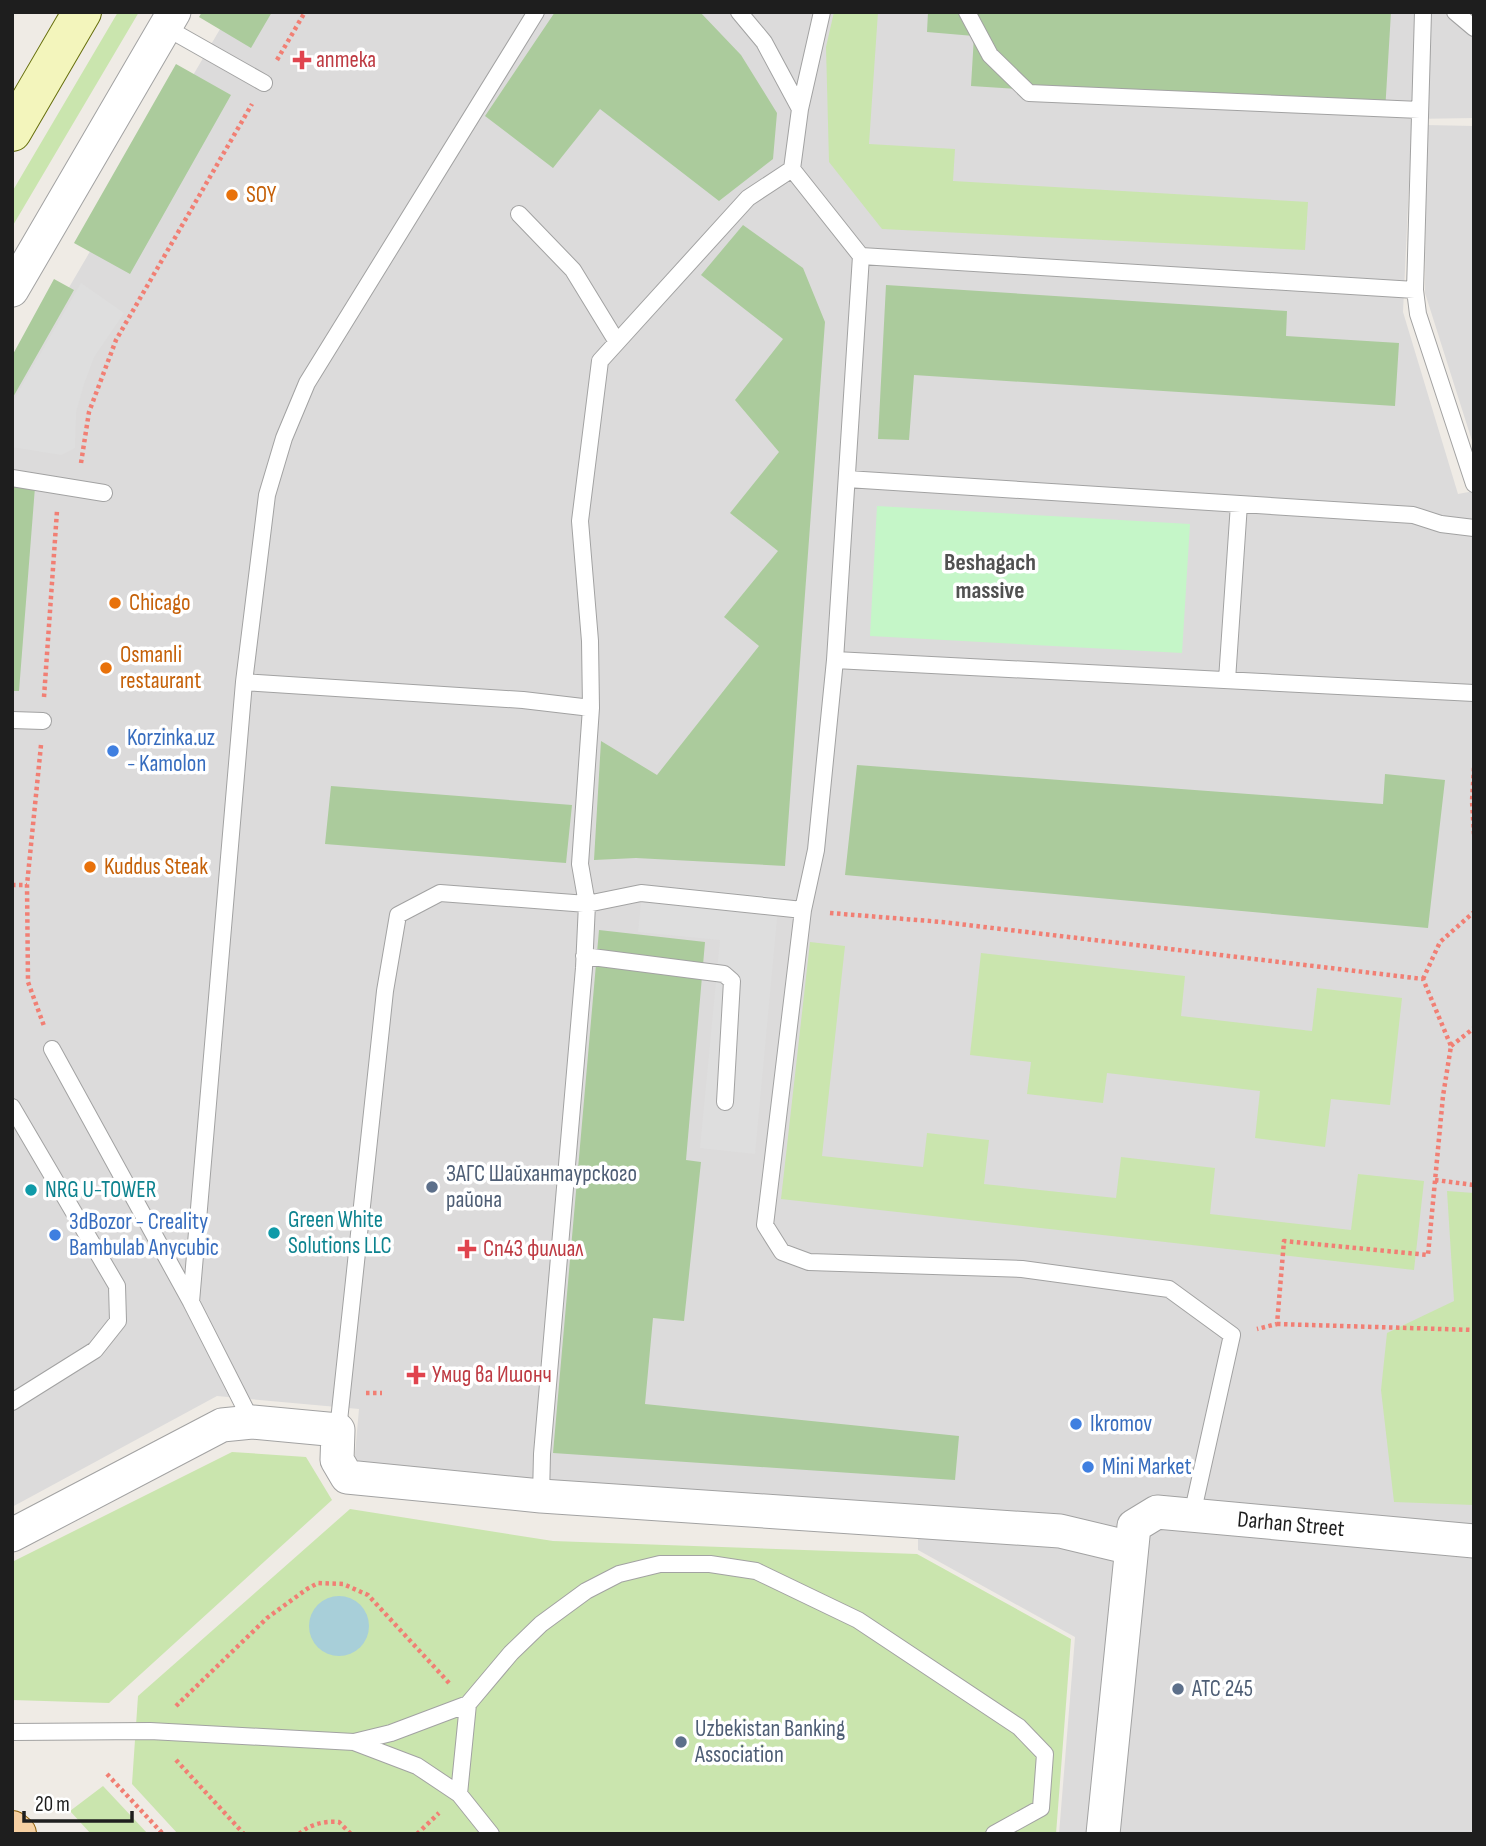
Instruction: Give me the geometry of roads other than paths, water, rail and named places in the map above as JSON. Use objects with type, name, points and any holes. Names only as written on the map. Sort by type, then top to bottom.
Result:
[{"type":"main road","points":[[12,1829],[17,1834]]},
{"type":"street","points":[[12,132],[82,12]]},
{"type":"street","points":[[12,290],[170,20]]},
{"type":"street","points":[[12,1535],[222,1425],[252,1422],[338,1430],[337,1460],[347,1477],[541,1496],[1060,1531],[1130,1548],[1104,1834]]},
{"type":"street","name":"Darhan Street","points":[[1130,1548],[1134,1526],[1157,1512],[1474,1541]]},
{"type":"lane","points":[[191,1302],[244,682],[267,495],[284,438],[307,383],[536,12]]},
{"type":"lane","points":[[739,12],[764,42],[800,109]]},
{"type":"lane","points":[[822,12],[800,109],[792,169],[861,256],[835,660],[816,850],[803,910],[765,1225],[782,1252],[809,1262],[1022,1269],[1169,1289],[1232,1335],[1192,1515]]},
{"type":"lane","points":[[967,12],[990,55],[1029,93],[1420,110]]},
{"type":"lane","points":[[1423,12],[1415,290],[1418,314],[1474,484]]},
{"type":"lane","points":[[1455,12],[1474,28]]},
{"type":"lane","points":[[170,20],[264,83]]},
{"type":"lane","points":[[541,1496],[587,904],[580,864],[591,708],[590,641],[580,521],[600,361],[748,198],[792,169]]},
{"type":"lane","points":[[519,214],[573,270],[617,342]]},
{"type":"lane","points":[[861,256],[1415,290]]},
{"type":"lane","points":[[12,478],[104,493]]},
{"type":"lane","points":[[847,479],[1413,515],[1441,524],[1474,528]]},
{"type":"lane","points":[[1227,680],[1239,504]]},
{"type":"lane","points":[[835,660],[1474,693]]},
{"type":"lane","points":[[244,682],[523,700],[591,708]]},
{"type":"lane","points":[[12,720],[43,721]]},
{"type":"lane","points":[[338,1430],[385,991],[398,915],[440,893],[587,904],[641,893],[803,910]]},
{"type":"lane","points":[[584,956],[724,975],[732,981],[725,1102]]},
{"type":"lane","points":[[52,1049],[191,1302],[252,1422]]},
{"type":"lane","points":[[12,1107],[117,1286],[118,1321],[95,1350],[12,1402]]},
{"type":"lane","points":[[12,1732],[150,1731],[354,1742],[391,1733],[468,1704],[510,1653],[541,1624],[586,1591],[619,1574],[660,1564],[710,1564],[756,1571],[858,1619],[1019,1727],[1045,1754],[1041,1808],[993,1834]]},
{"type":"lane","points":[[459,1794],[468,1704]]},
{"type":"lane","points":[[354,1742],[417,1766],[459,1794],[491,1834]]},
{"type":"water","points":[[333,1596],[345,1596],[361,1604],[367,1614],[367,1638],[361,1648],[345,1656],[333,1656],[317,1648],[309,1632],[309,1620],[317,1604]]},
{"type":"place","name":"аптека","points":[[302,60]]},
{"type":"place","name":"SOY","points":[[232,195]]},
{"type":"place","name":"Chicago","points":[[115,603]]},
{"type":"place","name":"Osmanli restaurant","points":[[106,668]]},
{"type":"place","name":"Korzinka.uz - Kamolon","points":[[113,751]]},
{"type":"place","name":"Kuddus Steak","points":[[90,867]]},
{"type":"place","name":"ЗАГС Шайхантаурского района","points":[[432,1187]]},
{"type":"place","name":"NRG U-TOWER","points":[[31,1190]]},
{"type":"place","name":"Green White Solutions LLC","points":[[274,1233]]},
{"type":"place","name":"3dBozor - Creality Bambulab Anycubic","points":[[55,1235]]},
{"type":"place","name":"Сп43 филиал","points":[[467,1249]]},
{"type":"place","name":"Умид ва Ишонч","points":[[416,1375]]},
{"type":"place","name":"Ikromov","points":[[1076,1424]]},
{"type":"place","name":"Mini Market","points":[[1088,1467]]},
{"type":"place","name":"АТС 245","points":[[1178,1689]]},
{"type":"place","name":"Uzbekistan Banking Association","points":[[681,1742]]},
{"type":"district","name":"Beshagach massive","points":[[990,576]]}]
